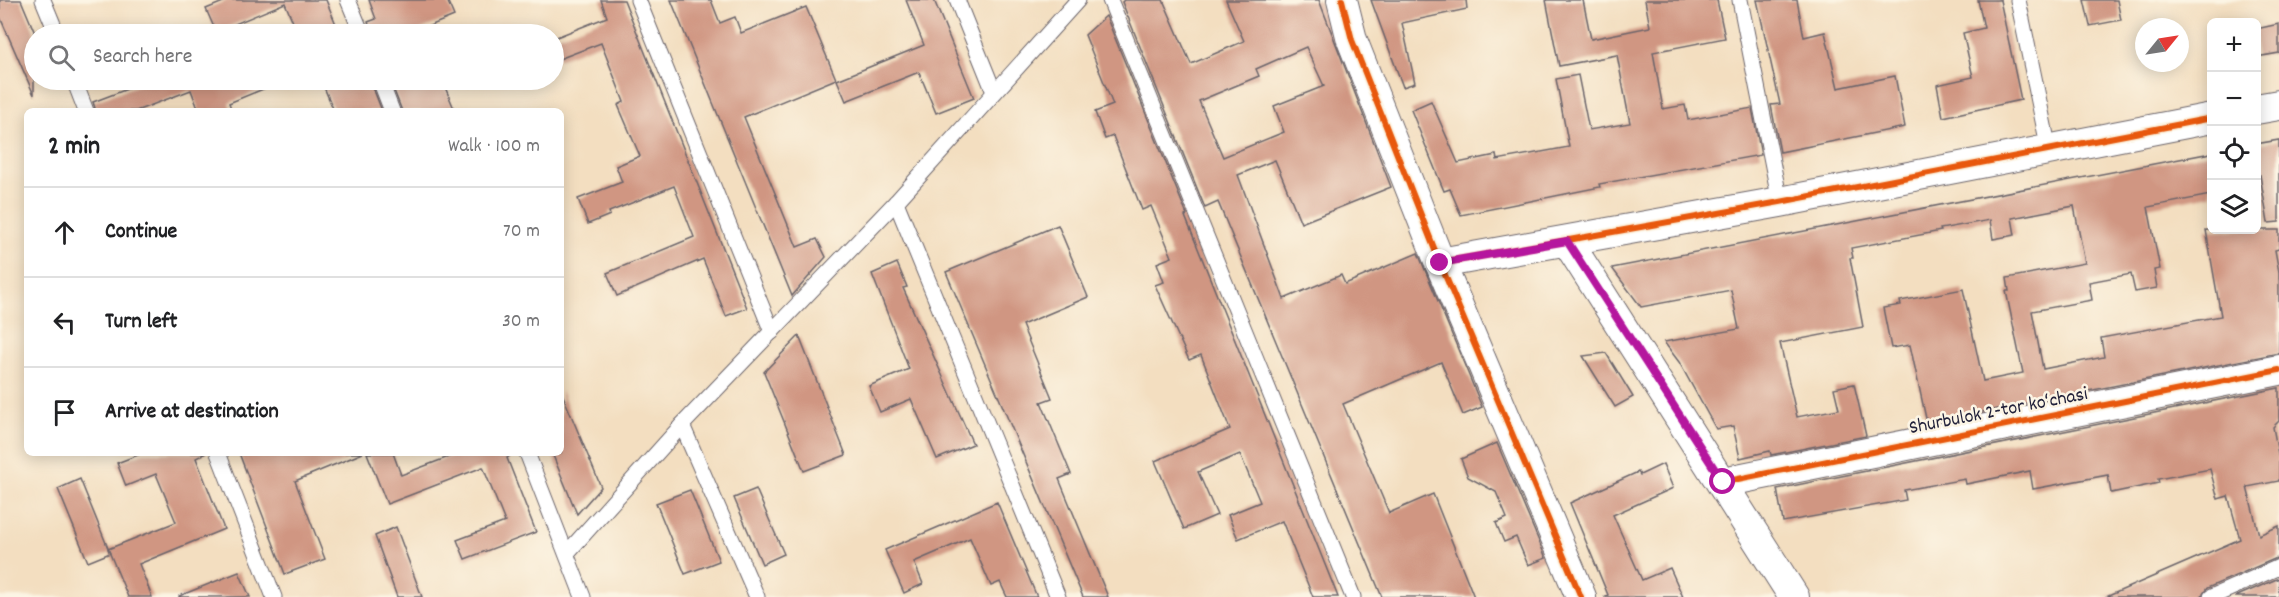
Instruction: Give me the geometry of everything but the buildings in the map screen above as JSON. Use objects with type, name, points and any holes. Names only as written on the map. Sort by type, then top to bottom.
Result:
[{"type":"street","points":[[1342,0],[1352,40],[1440,263],[1581,597]]},
{"type":"street","points":[[2261,109],[2279,105]]},
{"type":"street","points":[[1440,263],[1780,202],[2207,119]]},
{"type":"street","points":[[1567,241],[1723,482],[1794,597]]},
{"type":"street","name":"Shurbulok 2-tor ko‘chasi","points":[[1723,482],[2279,370]]},
{"type":"lane","points":[[43,0],[53,24]]},
{"type":"lane","points":[[348,0],[358,24]]},
{"type":"lane","points":[[638,0],[772,332]]},
{"type":"lane","points":[[957,0],[994,92]]},
{"type":"lane","points":[[567,553],[682,425],[896,202],[1078,0]]},
{"type":"lane","points":[[1110,0],[1353,597]]},
{"type":"lane","points":[[1740,0],[1780,202]]},
{"type":"lane","points":[[2018,0],[2049,150]]},
{"type":"lane","points":[[78,90],[85,108]]},
{"type":"lane","points":[[384,90],[391,108]]},
{"type":"lane","points":[[896,202],[1058,597]]},
{"type":"lane","points":[[682,425],[757,597]]},
{"type":"lane","points":[[219,456],[274,597]]},
{"type":"lane","points":[[528,456],[583,597]]},
{"type":"lane","points":[[2211,597],[2279,567]]},
{"type":"cycle path","points":[[1342,0],[1352,40],[1440,263],[1581,597]]},
{"type":"cycle path","points":[[1440,263],[1780,202],[2207,119]]},
{"type":"cycle path","points":[[1723,482],[2279,370]]},
{"type":"route","points":[[1440,263],[1567,241],[1723,482]]}]
